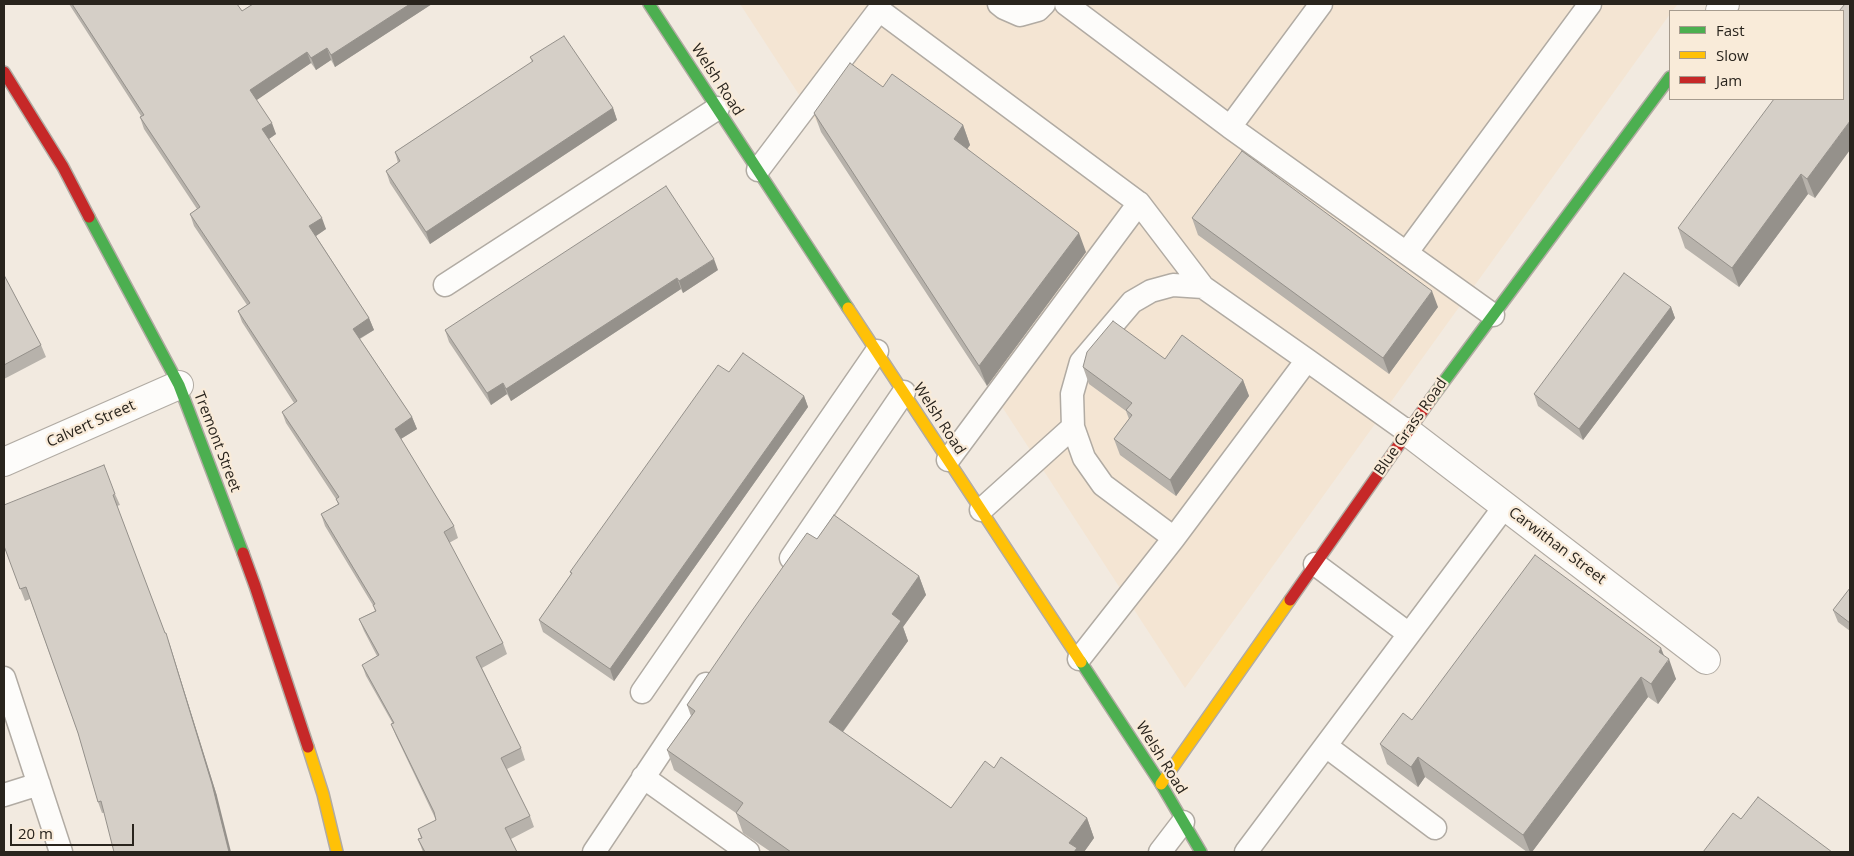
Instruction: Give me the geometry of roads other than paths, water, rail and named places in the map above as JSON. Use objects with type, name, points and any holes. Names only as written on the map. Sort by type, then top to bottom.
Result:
[{"type":"street","name":"Welsh Road","points":[[649,4],[1161,784],[1201,852]]},
{"type":"street","name":"Tremont Street","points":[[4,72],[63,167],[179,386],[265,613],[324,794],[337,852]]},
{"type":"street","name":"Blue Grass Road","points":[[1161,784],[1408,432],[1669,78]]},
{"type":"street","name":"Calvert Street","points":[[4,462],[179,386]]},
{"type":"street","name":"Carwithan Street","points":[[1408,432],[1706,660]]},
{"type":"lane","points":[[999,4],[1020,15],[1038,10],[1044,4]]},
{"type":"lane","points":[[1066,4],[1230,127],[1493,315]]},
{"type":"lane","points":[[1230,127],[1321,4]]},
{"type":"lane","points":[[1407,252],[1590,4]]},
{"type":"lane","points":[[758,170],[879,10],[1139,203],[1203,287],[1408,432]]},
{"type":"lane","points":[[445,285],[718,108]]},
{"type":"lane","points":[[948,460],[1139,203]]},
{"type":"lane","points":[[1174,538],[1103,485],[1084,458],[1073,427],[1072,394],[1081,362],[1132,302],[1151,291],[1173,285],[1203,287]]},
{"type":"lane","points":[[642,692],[877,351]]},
{"type":"lane","points":[[1079,659],[1174,538],[1307,360]]},
{"type":"lane","points":[[782,572],[904,392]]},
{"type":"lane","points":[[981,510],[1073,427]]},
{"type":"lane","points":[[1246,852],[1505,506]]},
{"type":"lane","points":[[1314,564],[1409,634]]},
{"type":"lane","points":[[594,852],[715,670]]},
{"type":"lane","points":[[4,678],[61,852]]},
{"type":"lane","points":[[1326,746],[1435,828]]},
{"type":"lane","points":[[643,777],[748,852]]},
{"type":"lane","points":[[4,796],[40,784]]},
{"type":"lane","points":[[1160,852],[1183,822]]}]
